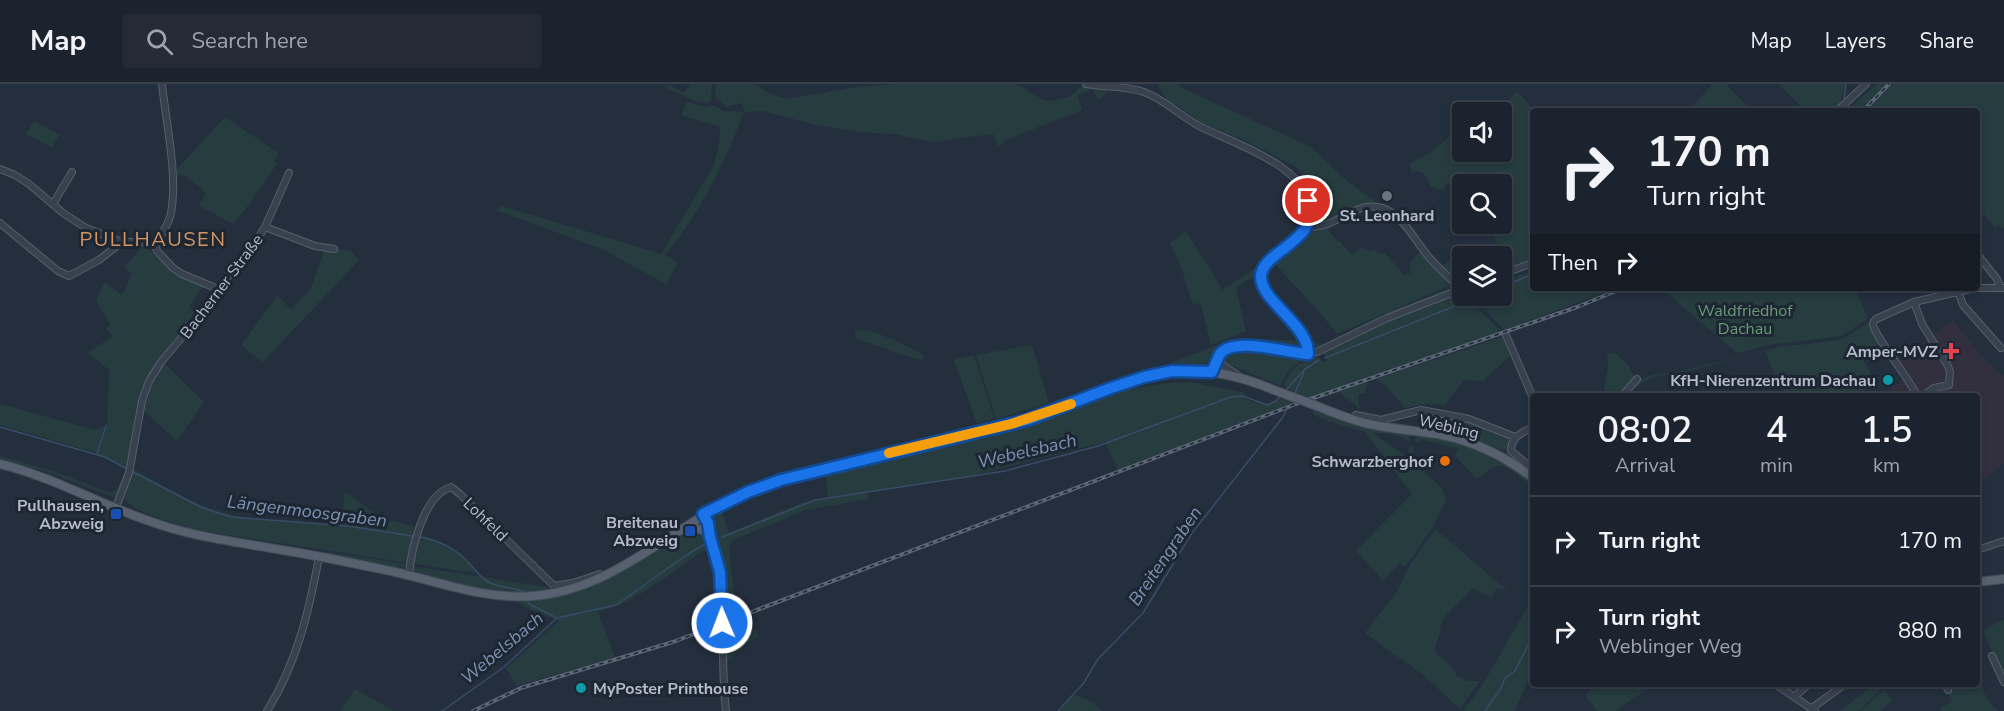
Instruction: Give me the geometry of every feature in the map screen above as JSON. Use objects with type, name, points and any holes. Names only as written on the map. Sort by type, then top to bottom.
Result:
[{"type":"main road","points":[[0,464],[44,477],[160,525],[206,537],[409,575],[465,589],[526,596],[560,592],[604,577],[701,516],[748,492],[781,480],[1027,420],[1144,377],[1172,371],[1212,372],[1242,378],[1353,417]]},
{"type":"main road","name":"Webling","points":[[1353,417],[1378,426],[1443,435],[1472,443],[1504,458],[1530,476]]},
{"type":"main road","points":[[701,516],[708,534]]},
{"type":"main road","points":[[676,531],[694,528],[708,534]]},
{"type":"main road","points":[[1980,582],[2004,579]]},
{"type":"street","points":[[156,247],[171,213],[172,180],[162,84]]},
{"type":"street","points":[[1086,84],[1144,92],[1197,125],[1262,155],[1295,179],[1305,194],[1310,212],[1306,226],[1264,267],[1261,277],[1265,291],[1298,329],[1309,348],[1308,354]]},
{"type":"street","points":[[1840,108],[1866,84]]},
{"type":"street","points":[[0,169],[29,184],[63,213],[86,228],[122,242],[146,242],[156,247],[173,268],[218,289]]},
{"type":"street","points":[[53,204],[72,172]]},
{"type":"street","name":"Bacherner Straße","points":[[116,507],[130,470],[142,401],[148,381],[200,316],[265,227],[289,173]]},
{"type":"street","points":[[1306,226],[1315,228],[1360,208],[1383,207],[1402,221],[1430,258],[1452,279]]},
{"type":"street","points":[[0,223],[58,271],[69,276],[99,260],[122,242]]},
{"type":"street","points":[[265,227],[315,246],[334,249]]},
{"type":"street","points":[[1980,258],[2002,288],[1980,288]]},
{"type":"street","points":[[1512,270],[1530,264]]},
{"type":"street","points":[[1915,393],[1873,326],[1876,319],[1914,302],[1958,291],[1963,305],[2001,348]]},
{"type":"street","points":[[1212,372],[1226,350],[1238,345],[1308,354],[1325,350],[1386,318],[1452,293]]},
{"type":"street","points":[[1914,302],[1922,324],[1950,372],[1948,385],[1934,388],[1927,393]]},
{"type":"street","points":[[1506,335],[1531,393]]},
{"type":"street","points":[[1218,360],[1242,378]]},
{"type":"street","points":[[1625,393],[1637,379]]},
{"type":"street","name":"Webling","points":[[1353,417],[1381,420],[1421,410],[1480,422],[1515,436]]},
{"type":"street","points":[[1530,428],[1515,436],[1511,445],[1511,451],[1530,467]]},
{"type":"street","name":"Lohfeld","points":[[409,575],[419,525],[440,494],[451,487],[554,586],[573,583],[602,573],[604,577]]},
{"type":"street","points":[[708,534],[720,572],[722,663],[726,711]]},
{"type":"street","points":[[1980,550],[2004,541]]},
{"type":"street","points":[[267,711],[285,680],[296,654],[309,607],[319,557]]},
{"type":"street","points":[[1992,656],[2004,682]]},
{"type":"street","points":[[1779,687],[1813,710],[1841,687]]},
{"type":"street","points":[[1794,697],[1806,687]]},
{"type":"shaded area","points":[[1953,320],[1981,356],[2001,375],[2004,375],[2004,463],[1980,482],[1980,393],[1886,393],[1905,377],[1897,362]]},
{"type":"green space","points":[[669,84],[683,93],[691,84],[712,84],[711,100],[707,103],[697,102],[667,88]]},
{"type":"green space","points":[[716,84],[754,84],[786,99],[856,87],[894,84],[1016,84],[1043,100],[1052,101],[1068,97],[1080,87],[1110,89],[1098,101],[1093,89],[1077,95],[1082,110],[1003,141],[1003,144],[998,146],[993,134],[932,142],[894,134],[859,132],[812,124],[763,111],[744,112],[742,103],[727,107],[715,96]]},
{"type":"green space","points":[[1157,84],[1178,84],[1182,88],[1311,147],[1341,176],[1376,202],[1375,204],[1355,208],[1317,224],[1317,211],[1313,196],[1305,176],[1296,167],[1244,140],[1198,121],[1178,106],[1168,102]]},
{"type":"green space","points":[[1712,84],[1728,84],[1728,87],[1749,108],[1692,108]]},
{"type":"green space","points":[[1778,84],[1846,84],[1839,105],[1835,108],[1803,108]]},
{"type":"green space","points":[[1877,84],[1886,84],[1863,108],[1849,108]]},
{"type":"green space","points":[[1893,84],[2004,84],[2004,227],[2002,229],[1998,225],[1995,228],[1984,214],[1980,217],[1980,108],[1870,108]]},
{"type":"green space","points":[[1517,91],[1532,108],[1530,108],[1530,260],[1512,266],[1512,246],[1499,246],[1493,234],[1512,234],[1512,174],[1452,174],[1452,182],[1446,185],[1443,191],[1430,186],[1424,174],[1412,172],[1409,164],[1431,152],[1452,134],[1452,162],[1512,162],[1512,102],[1508,102]]},
{"type":"green space","points":[[687,102],[704,107],[713,105],[723,111],[744,112],[729,150],[710,187],[678,239],[665,255],[678,263],[666,284],[602,249],[496,210],[502,206],[661,254],[713,167],[718,150],[720,129],[718,126],[681,115]]},
{"type":"green space","points":[[225,117],[279,153],[274,161],[277,164],[233,224],[199,206],[206,193],[185,175],[173,176],[174,172]]},
{"type":"green space","points":[[34,121],[60,135],[52,147],[26,134]]},
{"type":"green space","points":[[1325,226],[1352,255],[1362,247],[1371,252],[1374,249],[1379,253],[1385,253],[1405,276],[1410,273],[1410,262],[1422,250],[1452,282],[1452,285],[1337,334],[1273,262],[1307,232]]},
{"type":"green space","points":[[1186,231],[1223,290],[1259,266],[1258,274],[1236,287],[1246,331],[1211,345],[1201,305],[1200,303],[1193,305],[1181,267],[1170,243]]},
{"type":"green space","points":[[143,245],[175,273],[204,284],[189,307],[200,314],[149,377],[128,468],[98,455],[107,425],[109,370],[88,353],[113,336],[106,329],[110,324],[96,301],[104,282],[122,295],[132,274],[125,267]]},
{"type":"green space","points":[[325,249],[350,250],[359,260],[263,362],[241,345],[277,296],[291,309],[310,290]]},
{"type":"green space","points":[[1452,259],[1452,277],[1443,268]]},
{"type":"green space","points":[[1530,271],[1530,291],[1607,291],[1505,330],[1481,306],[1512,306],[1512,278]]},
{"type":"green space","points":[[1452,287],[1451,290],[1373,322],[1328,345],[1316,349],[1308,342],[1322,344],[1389,312]]},
{"type":"green space","name":"Waldfriedhof Dachau","points":[[1665,291],[1864,291],[1858,294],[1868,318],[1842,336],[1768,345],[1737,353]]},
{"type":"green space","points":[[1452,295],[1452,306],[1475,306],[1502,332],[1310,398],[1286,388],[1284,384],[1289,375],[1306,359],[1316,355],[1323,362],[1327,360],[1323,353],[1392,319]]},
{"type":"green space","points":[[1869,322],[1880,343],[1861,357],[1876,381],[1862,393],[1785,393],[1771,367],[1765,350],[1843,339]]},
{"type":"green space","points":[[855,330],[873,332],[890,338],[923,354],[923,360],[898,354],[855,338]]},
{"type":"green space","points":[[1505,336],[1512,354],[1483,381],[1464,380],[1445,405],[1425,404],[1405,408],[1386,386],[1376,379]]},
{"type":"green space","points":[[1240,338],[1302,341],[1304,345],[1301,351],[1252,343],[1235,343],[1225,347],[1209,361],[1198,364],[1171,363],[1225,342]]},
{"type":"green space","points":[[1032,345],[1049,403],[996,419],[976,355]]},
{"type":"green space","points":[[1235,348],[1299,356],[1302,359],[1286,374],[1281,386],[1230,365],[1224,360],[1224,355]]},
{"type":"green space","points":[[1614,353],[1631,370],[1634,378],[1622,393],[1604,393],[1608,366],[1607,354]]},
{"type":"green space","points":[[1750,354],[1686,372],[1652,377],[1627,393],[1635,383],[1651,375],[1682,371]]},
{"type":"green space","points":[[974,355],[994,418],[977,424],[954,360]]},
{"type":"green space","points":[[164,363],[204,402],[177,441],[143,410],[152,384]]},
{"type":"green space","points":[[1368,381],[1365,393],[1358,395],[1360,409],[1339,392]]},
{"type":"green space","points":[[1192,382],[1245,393],[1243,398],[1266,406],[1282,399],[1295,402],[1118,470],[1105,442],[962,478],[867,492],[868,499],[806,510],[733,540],[729,548],[736,613],[724,617],[723,585],[710,517],[712,513],[785,481],[954,441],[957,443],[1005,433],[1009,429],[1044,421],[1111,393],[1164,383]],"holes":[[[826,476],[828,498],[801,503],[729,533],[722,513],[761,493]]]},
{"type":"green space","points":[[0,404],[95,430],[105,426],[97,453],[0,425]]},
{"type":"green space","points":[[1313,409],[1349,421],[1410,436],[1409,441],[1397,436],[1373,433],[1407,457],[1409,447],[1412,445],[1415,460],[1413,463],[1442,488],[1446,500],[1432,529],[1405,567],[1400,563],[1383,580],[1356,551],[1412,494],[1365,432],[1325,420],[1312,414]]},
{"type":"green space","points":[[1449,416],[1483,425],[1510,436],[1507,451],[1446,432]]},
{"type":"green space","points":[[979,424],[982,426],[981,429],[838,463],[837,460],[967,430]]},
{"type":"green space","points":[[1419,434],[1469,444],[1503,460],[1530,480],[1530,486],[1516,474],[1501,466],[1492,468],[1477,479],[1454,455],[1458,449],[1421,439],[1419,442],[1415,440]]},
{"type":"green space","points":[[0,456],[53,471],[111,493],[118,488],[125,471],[127,473],[118,499],[44,471],[0,460]]},
{"type":"green space","points":[[132,468],[179,495],[216,511],[256,519],[341,524],[345,492],[383,519],[414,526],[408,563],[216,533],[166,521],[140,511],[124,498]]},
{"type":"green space","points":[[1435,529],[1508,591],[1497,588],[1491,597],[1473,588],[1447,614],[1441,624],[1435,648],[1436,653],[1453,668],[1457,676],[1467,681],[1480,681],[1460,709],[1422,674],[1365,633],[1398,590],[1411,563]]},
{"type":"green space","points":[[688,531],[699,531],[706,539],[714,562],[706,549],[640,594],[612,608],[598,612],[615,657],[517,686],[506,668],[559,621],[529,609],[511,598],[571,592]]},
{"type":"green space","points":[[418,534],[451,548],[477,572],[412,563]]},
{"type":"green space","points":[[319,551],[408,564],[406,568],[398,566],[395,570],[319,553]]},
{"type":"green space","points":[[412,566],[547,587],[551,591],[520,593],[485,590],[412,572]]},
{"type":"green space","points":[[1530,603],[1530,677],[1515,711],[1463,711],[1481,687]]},
{"type":"green space","points":[[749,619],[759,636],[727,662],[725,631]]},
{"type":"green space","points":[[2004,619],[2004,675],[1985,637],[1984,630]]},
{"type":"green space","points":[[1980,680],[1990,703],[2000,711],[1942,711],[1939,708],[1952,702],[1948,693],[1952,692],[1949,687],[1980,687]]},
{"type":"green space","points":[[1595,687],[1651,687],[1615,711],[1597,711],[1585,695]]},
{"type":"green space","points":[[1871,687],[1883,687],[1859,711],[1840,711]]},
{"type":"green space","points":[[355,689],[394,711],[340,711]]},
{"type":"green space","points":[[1885,689],[1892,701],[1880,711],[1860,711]]},
{"type":"green space","points":[[1074,695],[1087,699],[1103,711],[1059,711]]},
{"type":"waterway","name":"Webelsbach","points":[[1844,102],[1846,84]]},
{"type":"waterway","name":"Webelsbach","points":[[1512,283],[1530,275]]},
{"type":"waterway","name":"Webelsbach","points":[[1325,358],[1455,306]]},
{"type":"waterway","name":"Breitengraben","points":[[1285,391],[1305,369],[1319,360]]},
{"type":"waterway","name":"Breitengraben","points":[[1294,395],[1304,372]]},
{"type":"waterway","name":"Webelsbach","points":[[722,537],[815,500],[1005,471],[1098,446],[1231,397],[1243,396],[1267,405],[1280,397]]},
{"type":"waterway","name":"Breitengraben","points":[[1058,711],[1083,684],[1098,659],[1143,613],[1192,533],[1283,417],[1286,410]]},
{"type":"waterway","points":[[97,454],[106,426]]},
{"type":"waterway","name":"Längenmoosgraben","points":[[0,427],[105,457],[127,469]]},
{"type":"waterway","name":"Längenmoosgraben","points":[[131,471],[203,508],[231,517],[347,526],[412,536]]},
{"type":"waterway","name":"Längenmoosgraben","points":[[420,537],[451,548],[486,581],[523,591],[523,593]]},
{"type":"waterway","name":"Webelsbach","points":[[442,711],[504,667],[557,618],[616,605],[705,544]]},
{"type":"waterway","name":"Längenmoosgraben","points":[[527,600],[529,604],[555,617]]},
{"type":"waterway","points":[[1485,711],[1505,678],[1515,671],[1530,641]]},
{"type":"railway","points":[[1866,108],[1889,84]]},
{"type":"railway","points":[[473,711],[521,688],[673,642],[1296,404],[1577,307],[1616,291]]},
{"type":"slow traffic","points":[[889,453],[1011,424],[1071,404]]},
{"type":"place","name":"St. Leonhard","points":[[1387,196]]},
{"type":"place","name":"Amper-MVZ","points":[[1951,351]]},
{"type":"place","name":"KfH-Nierenzentrum Dachau","points":[[1888,380]]},
{"type":"place","name":"Schwarzberghof","points":[[1445,461]]},
{"type":"place","name":"Pullhausen, Abzweig","points":[[116,514]]},
{"type":"place","name":"Breitenau Abzweig","points":[[690,531]]},
{"type":"place","name":"MyPoster Printhouse","points":[[581,688]]},
{"type":"district","name":"PULLHAUSEN","points":[[153,239]]},
{"type":"route","points":[[722,623],[720,572],[710,537],[711,531],[703,514],[723,503],[758,488],[806,473],[1027,420],[1111,388],[1158,374],[1172,371],[1212,372],[1221,354],[1233,346],[1243,345],[1308,354],[1309,348],[1305,340],[1265,291],[1261,277],[1264,267],[1306,226],[1310,212],[1308,201]]}]
